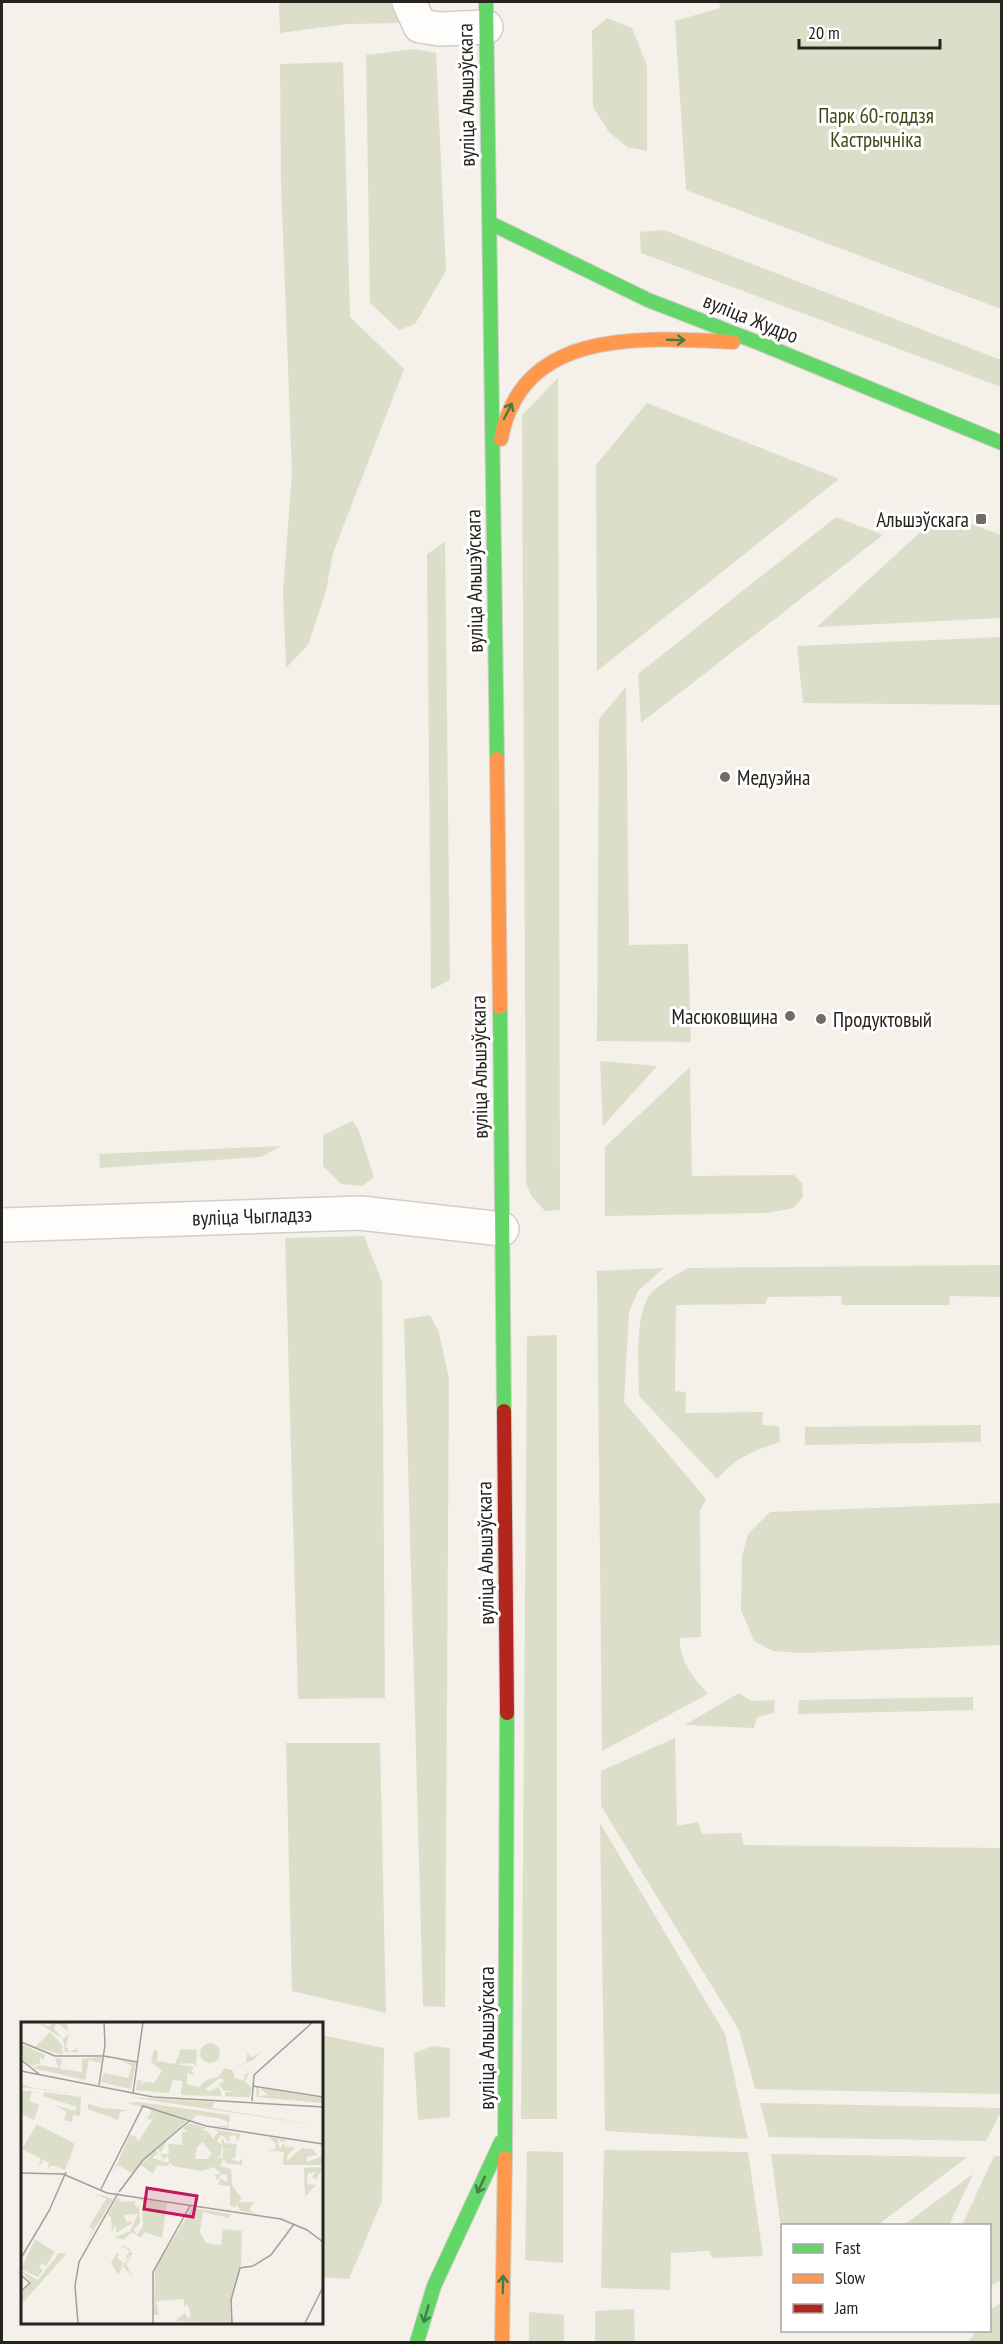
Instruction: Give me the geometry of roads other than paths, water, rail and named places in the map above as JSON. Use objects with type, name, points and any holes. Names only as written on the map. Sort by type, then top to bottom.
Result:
[{"type":"main road","name":"вуліца Альшэўскага","points":[[486,14],[494,489],[507,1711],[506,2132],[502,2343]]},
{"type":"main road","name":"вуліца Жудро","points":[[490,224],[648,300],[1002,443]]},
{"type":"main road","points":[[494,489],[503,420],[514,398],[528,381],[570,352],[587,346],[628,339],[759,343]]},
{"type":"main road","name":"вуліца Альшэўскага","points":[[417,2343],[434,2286],[506,2132]]},
{"type":"street","points":[[409,2],[420,27],[440,29],[486,14]]},
{"type":"street","name":"вуліца Чыгладзэ","points":[[2,1225],[360,1213],[502,1229]]},
{"type":"place","name":"Альшэўскага","points":[[981,519]]},
{"type":"place","name":"Медуэйна","points":[[725,777]]},
{"type":"place","name":"Масюковщина","points":[[790,1016]]},
{"type":"place","name":"Продуктовый","points":[[821,1019]]},
{"type":"park label","name":"Парк 60-годдзя Кастрычніка","points":[[876,127]]}]
